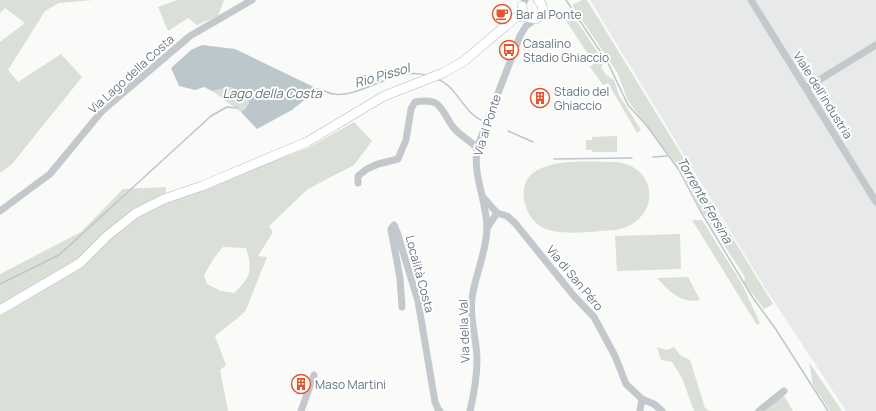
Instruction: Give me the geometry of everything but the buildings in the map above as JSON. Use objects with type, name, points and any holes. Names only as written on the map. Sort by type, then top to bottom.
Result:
[{"type":"main road","points":[[0,310],[80,263],[107,236],[136,213],[164,199],[202,186],[307,142],[384,96],[443,73],[464,61],[525,10],[536,19],[542,13],[542,2]]},
{"type":"street","name":"Via Lago della Costa","points":[[0,211],[50,174],[102,111],[190,36],[252,0]]},
{"type":"street","name":"Viale dell'industria","points":[[751,0],[876,200]]},
{"type":"street","name":"Via al Ponte","points":[[487,228],[486,214],[475,162],[477,148],[506,71],[525,10]]},
{"type":"street","points":[[806,88],[876,46]]},
{"type":"street","points":[[358,183],[358,176],[366,169],[398,159],[406,140],[411,109],[415,102],[423,101],[437,103],[442,107],[453,126],[477,148]]},
{"type":"street","name":"Via di San Péro","points":[[481,196],[496,211],[508,216],[515,223],[574,296],[594,317],[615,356],[626,384],[642,399],[654,404],[662,411]]},
{"type":"street","points":[[486,214],[496,211]]},
{"type":"street","points":[[487,228],[496,211]]},
{"type":"street","name":"Località Costa","points":[[402,306],[400,278],[391,229],[394,225],[398,232],[418,301],[436,402],[440,411]]},
{"type":"street","name":"Via della Val","points":[[470,411],[477,359],[472,318],[472,299],[487,228]]},
{"type":"street","points":[[301,411],[314,375]]},
{"type":"street","points":[[759,411],[784,391]]},
{"type":"street","points":[[640,411],[642,399]]},
{"type":"shaded area","points":[[0,0],[93,0],[59,3],[45,11],[8,70],[18,82],[61,54],[82,77],[12,164],[0,173],[0,42],[25,23],[5,8],[0,13]]},
{"type":"shaded area","points":[[177,0],[224,0],[218,16],[197,25],[188,18],[168,31],[158,7]]},
{"type":"shaded area","points":[[582,0],[587,0],[773,304],[764,309],[744,283],[745,277],[700,208],[681,170],[628,101],[617,72],[572,5]]},
{"type":"shaded area","points":[[590,0],[876,0],[876,411],[846,411],[765,288]]},
{"type":"shaded area","points":[[571,16],[581,27],[604,62],[601,67],[606,75],[614,80],[619,95],[641,130],[637,133],[608,83],[603,85],[590,67],[594,63],[565,19]]},
{"type":"shaded area","points":[[230,87],[246,94],[249,103],[241,112],[212,91]]},
{"type":"shaded area","points":[[354,122],[372,141],[354,165],[308,189],[269,226],[273,232],[258,256],[267,257],[245,312],[215,336],[226,365],[220,370],[228,411],[0,411],[0,274],[81,232],[123,189],[166,187],[165,204],[310,147]],"holes":[[[223,247],[246,248],[250,268],[249,273],[247,278],[234,293],[221,291],[207,284],[204,275],[214,258]]]},
{"type":"shaded area","points":[[617,136],[617,152],[592,152],[592,150],[586,150],[586,140],[592,140],[592,137]]},
{"type":"shaded area","points":[[572,162],[617,162],[631,166],[642,174],[648,184],[650,195],[647,207],[641,217],[630,225],[616,230],[562,232],[553,231],[542,227],[530,216],[525,204],[524,188],[530,176],[541,168],[555,164]]},
{"type":"shaded area","points":[[692,220],[702,220],[742,284],[760,323],[757,325]]},
{"type":"shaded area","points":[[680,234],[681,269],[617,271],[615,236]]},
{"type":"shaded area","points":[[688,277],[700,300],[693,301],[681,298],[671,292],[657,278]]},
{"type":"shaded area","points":[[657,347],[667,350],[674,347],[680,355],[690,360],[705,408],[710,411],[694,411],[682,378],[672,362],[661,360]]},
{"type":"shaded area","points":[[809,362],[842,411],[830,411],[813,385]]},
{"type":"shaded area","points":[[783,394],[793,411],[761,411]]},
{"type":"water","name":"Lago della Costa","points":[[202,45],[235,49],[318,89],[292,110],[257,129],[241,112],[249,103],[246,94],[230,87],[212,91],[204,87],[195,90],[179,86],[171,68],[191,50]]},
{"type":"waterway","name":"Torrente Fersina","points":[[566,0],[608,63],[628,105],[647,126],[679,170],[701,212],[753,298],[775,328],[828,411]]},
{"type":"waterway","name":"Rio Pissol","points":[[318,89],[333,94],[344,94],[355,92],[404,74],[428,76]]},
{"type":"waterway","name":"Rio Pissol","points":[[437,79],[450,87],[469,111],[481,120]]},
{"type":"waterway","points":[[0,284],[59,255],[211,116],[227,107],[237,108]]},
{"type":"waterway","name":"Rio Pissol","points":[[508,131],[533,142]]},
{"type":"waterway","name":"Rio Pissol","points":[[653,157],[667,156]]},
{"type":"waterway","name":"Rio Pissol","points":[[554,159],[632,158]]},
{"type":"place","name":"Bar al Ponte","points":[[502,14]]},
{"type":"place","name":"Casalino Stadio Ghiaccio","points":[[509,50]]},
{"type":"place","name":"Stadio del Ghiaccio","points":[[540,98]]},
{"type":"place","name":"Maso Martini","points":[[301,384]]}]
